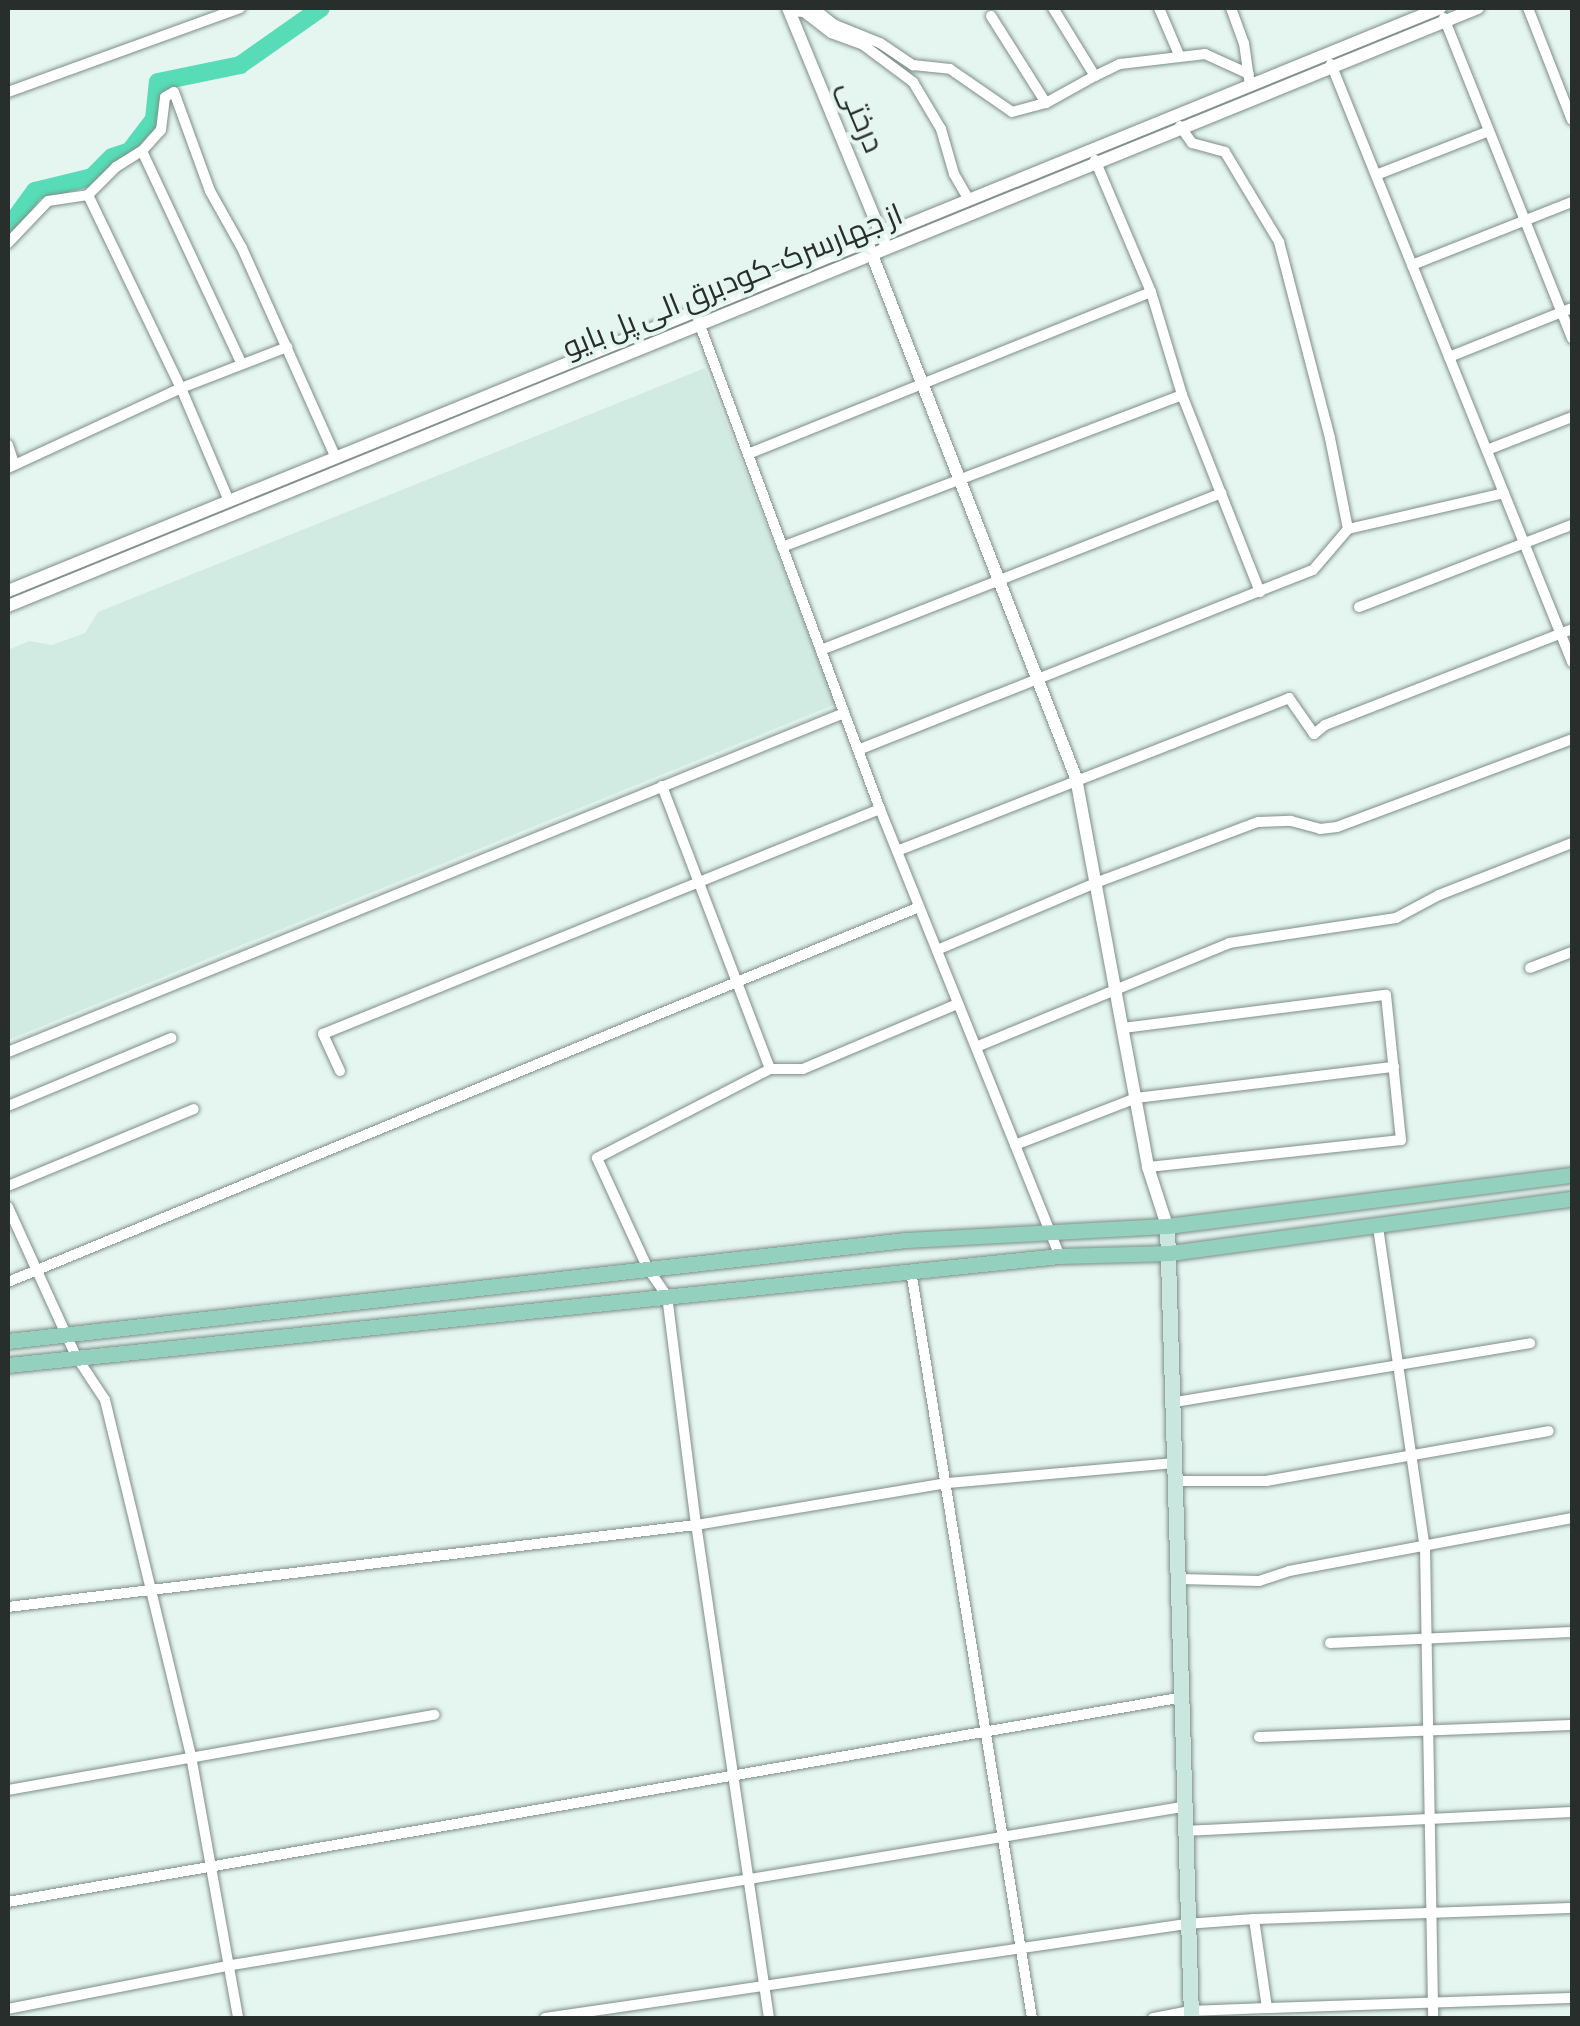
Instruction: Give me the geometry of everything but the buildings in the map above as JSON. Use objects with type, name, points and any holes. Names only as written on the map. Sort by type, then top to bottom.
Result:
[{"type":"main road","points":[[8,1341],[905,1240],[1167,1226],[1572,1175]]},
{"type":"main road","points":[[8,1365],[1060,1256],[1170,1253],[1572,1200]]},
{"type":"main road","points":[[1167,1226],[1184,1697],[1182,1806],[1190,2015]]},
{"type":"street","points":[[8,92],[200,14],[240,8]]},
{"type":"street","points":[[813,8],[835,25],[913,65],[950,69],[1012,112],[1046,104],[1120,64],[1179,55],[1205,54],[1249,80]]},
{"type":"street","points":[[1052,8],[1095,76]]},
{"type":"street","points":[[1159,8],[1179,55]]},
{"type":"street","points":[[1230,8],[1244,43],[1249,80]]},
{"type":"street","name":"از جهارسرک-کودبرق الی پل بایو","points":[[8,606],[869,247],[1180,126],[1441,12],[1478,8]]},
{"type":"street","points":[[1528,8],[1568,96],[1572,120]]},
{"type":"street","points":[[788,9],[804,12],[831,33],[877,48],[913,82],[942,129],[954,174],[969,200]]},
{"type":"street","name":"درختی","points":[[788,9],[884,241]]},
{"type":"street","points":[[1441,12],[1525,220],[1567,310],[1572,338]]},
{"type":"street","points":[[991,16],[1046,104]]},
{"type":"street","points":[[1329,60],[1525,544],[1567,631],[1572,662]]},
{"type":"street","name":"از جهارسرک-کودبرق الی پل بایو","points":[[884,241],[969,200],[1249,80],[1329,60]]},
{"type":"street","points":[[8,242],[48,201],[88,195],[116,167],[142,151],[161,130],[165,97],[174,92],[210,191],[242,248],[336,458]]},
{"type":"street","points":[[1180,126],[1192,143],[1225,152],[1286,257],[1348,530]]},
{"type":"street","points":[[1376,175],[1489,130]]},
{"type":"street","points":[[142,151],[242,364]]},
{"type":"street","points":[[1094,160],[1151,292],[1182,395],[1260,592]]},
{"type":"street","points":[[88,195],[181,388],[228,502]]},
{"type":"street","points":[[1412,266],[1572,202]]},
{"type":"street","points":[[869,247],[1076,778],[1148,1167],[1167,1226]]},
{"type":"street","points":[[748,454],[1151,292]]},
{"type":"street","points":[[1449,357],[1567,310]]},
{"type":"street","points":[[697,318],[880,810],[1060,1256]]},
{"type":"street","name":"از جهارسرک-کودبرق الی پل بایو","points":[[8,591],[697,318]]},
{"type":"street","points":[[8,445],[11,466],[181,388],[287,347]]},
{"type":"street","points":[[782,547],[1182,395]]},
{"type":"street","points":[[1487,450],[1572,416]]},
{"type":"street","points":[[821,650],[1221,493]]},
{"type":"street","points":[[858,750],[1313,570],[1348,530],[1504,493]]},
{"type":"street","points":[[1359,607],[1572,526]]},
{"type":"street","points":[[897,851],[1289,698],[1314,734],[1325,726],[1567,631]]},
{"type":"street","points":[[8,1052],[844,713]]},
{"type":"street","points":[[936,950],[1098,882],[1258,822],[1291,821],[1320,829],[1337,827],[1572,739]]},
{"type":"street","points":[[662,786],[770,1069]]},
{"type":"street","points":[[340,1071],[323,1034],[880,810]]},
{"type":"street","points":[[976,1047],[1228,944],[1396,918],[1438,894],[1572,844]]},
{"type":"street","points":[[8,1282],[920,907]]},
{"type":"street","points":[[1530,968],[1572,952]]},
{"type":"street","points":[[1123,1028],[1386,995],[1400,1140],[1148,1167]]},
{"type":"street","points":[[770,2018],[696,1525],[668,1296],[648,1269],[597,1158],[770,1069],[803,1070],[958,1004]]},
{"type":"street","points":[[8,1106],[171,1038]]},
{"type":"street","points":[[1015,1145],[1136,1098],[1394,1067]]},
{"type":"street","points":[[8,1186],[194,1109]]},
{"type":"street","points":[[8,1206],[76,1356],[105,1400],[191,1756],[210,1870],[232,1964],[238,2018]]},
{"type":"street","points":[[1378,1227],[1426,1548],[1432,2018]]},
{"type":"street","points":[[911,1271],[1032,2018]]},
{"type":"street","points":[[1175,1402],[1530,1343]]},
{"type":"street","points":[[1176,1481],[1266,1481],[1550,1431]]},
{"type":"street","points":[[8,1607],[696,1525],[947,1482],[1174,1463]]},
{"type":"street","points":[[1180,1579],[1259,1582],[1289,1571],[1572,1518]]},
{"type":"street","points":[[1330,1643],[1572,1632]]},
{"type":"street","points":[[8,1902],[210,1870],[733,1774],[1184,1697]]},
{"type":"street","points":[[8,1790],[434,1715]]},
{"type":"street","points":[[1258,1736],[1572,1725]]},
{"type":"street","points":[[8,2009],[232,1964],[1182,1806]]},
{"type":"street","points":[[1183,1831],[1572,1812]]},
{"type":"street","points":[[544,2018],[1186,1924],[1572,1908]]},
{"type":"street","points":[[1254,1920],[1268,2008]]},
{"type":"street","points":[[1152,2018],[1268,2008],[1572,1998]]},
{"type":"shaded area","points":[[705,368],[836,704],[8,1040],[8,650],[29,641],[52,645],[85,633],[98,612]]},
{"type":"waterway","points":[[8,228],[35,191],[92,177],[112,157],[130,151],[154,119],[158,82],[240,65],[321,8]]}]
